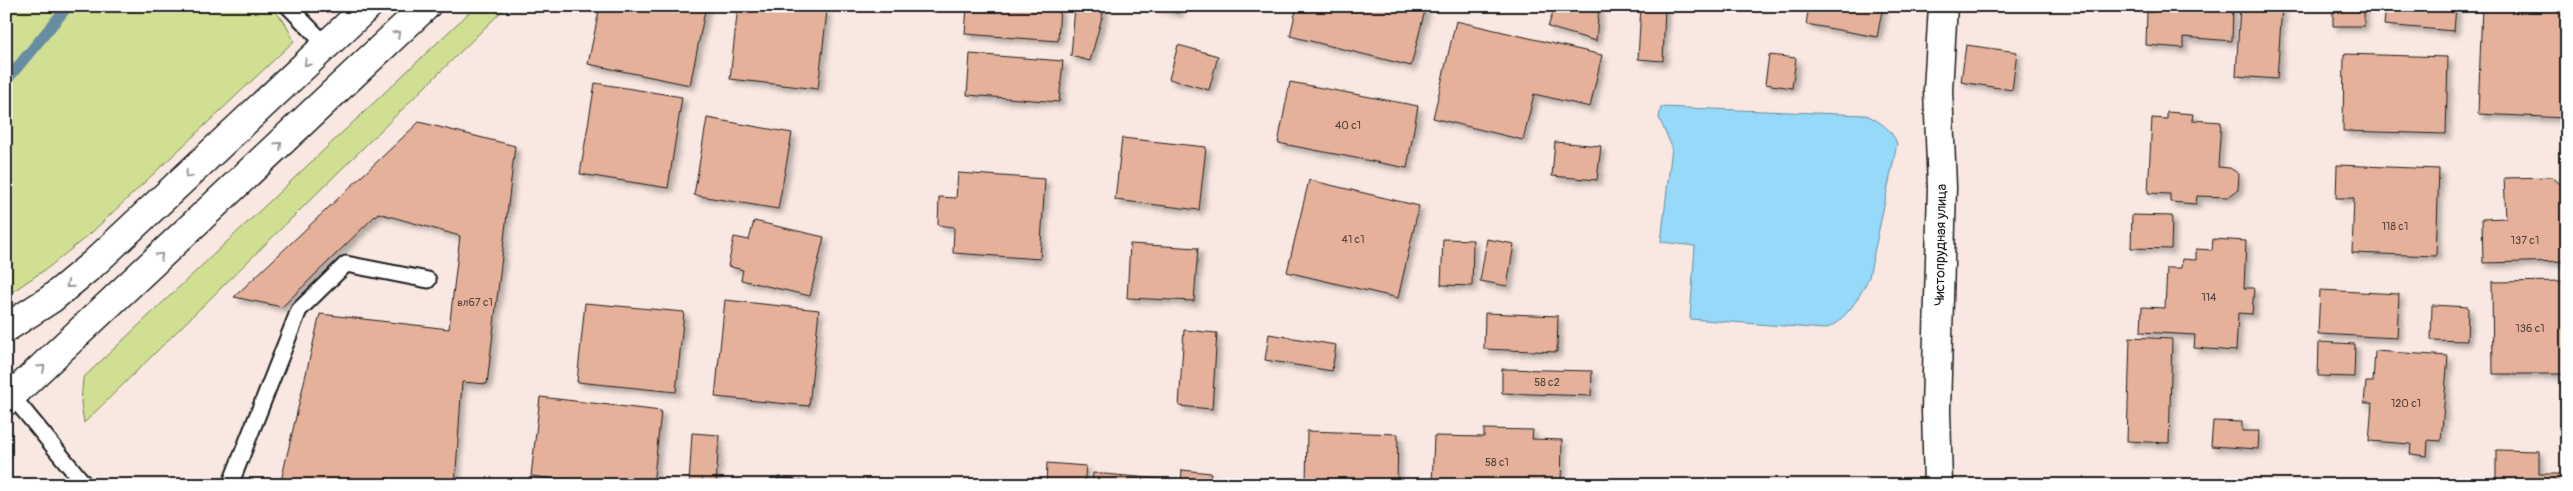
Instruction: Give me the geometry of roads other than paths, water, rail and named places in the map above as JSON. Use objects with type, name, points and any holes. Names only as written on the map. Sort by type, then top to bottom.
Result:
[{"type":"main road","points":[[6,328],[51,300],[93,264],[368,6]]},
{"type":"main road","points":[[9,398],[426,6]]},
{"type":"main road","name":"Чистопрудная улица","points":[[1938,485],[1936,410],[1942,187],[1938,90],[1943,6]]},
{"type":"lane","points":[[288,6],[326,45]]},
{"type":"lane","points":[[230,485],[299,310],[346,264],[428,280]]},
{"type":"lane","points":[[9,398],[85,485]]},
{"type":"water","points":[[1661,107],[1866,115],[1889,130],[1897,144],[1869,277],[1862,292],[1846,314],[1825,329],[1690,319],[1695,246],[1661,242],[1672,147],[1659,118]]},
{"type":"waterway","points":[[6,81],[68,6]]}]
